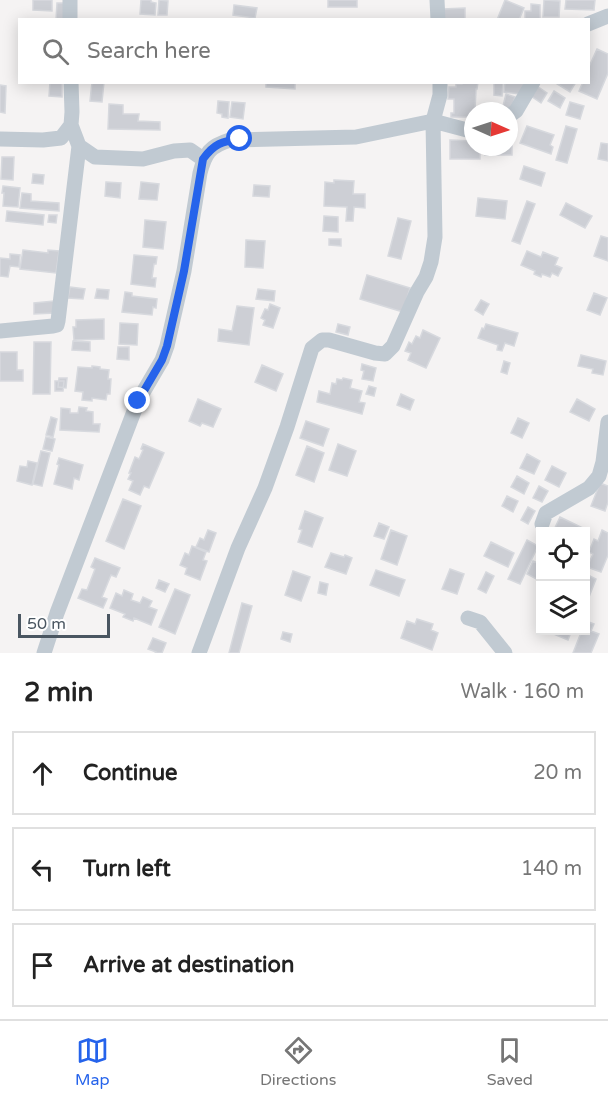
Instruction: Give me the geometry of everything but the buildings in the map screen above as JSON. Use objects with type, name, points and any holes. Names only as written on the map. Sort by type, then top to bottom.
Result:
[{"type":"street","points":[[70,0],[70,18]]},
{"type":"street","points":[[436,0],[438,18]]},
{"type":"street","points":[[590,23],[608,16]]},
{"type":"street","points":[[0,331],[57,325],[79,146],[71,125],[71,84]]},
{"type":"street","points":[[199,653],[238,548],[265,488],[312,348],[322,340],[328,340],[386,354],[393,346],[426,277],[435,237],[433,121],[440,95],[440,84]]},
{"type":"street","points":[[518,108],[532,84]]},
{"type":"street","points":[[44,653],[138,401],[154,375],[167,346],[182,282],[203,159],[210,150],[215,145],[230,140],[356,137],[433,121],[464,129]]},
{"type":"street","points":[[0,139],[62,138],[71,125]]},
{"type":"street","points":[[79,146],[95,157],[144,159],[174,151],[190,150],[203,159]]},
{"type":"street","points":[[542,524],[546,513],[589,488],[599,476],[608,422]]},
{"type":"street","points":[[468,618],[480,622],[505,653]]},
{"type":"route","points":[[138,401],[150,383],[167,346],[184,271],[203,159],[215,145],[240,139]]}]
